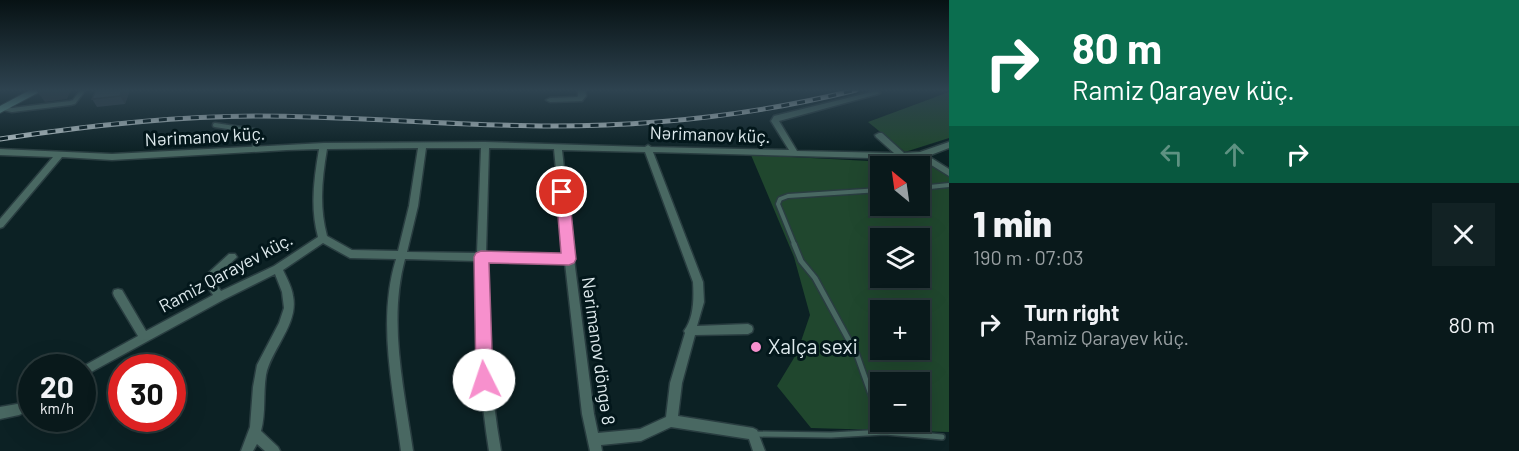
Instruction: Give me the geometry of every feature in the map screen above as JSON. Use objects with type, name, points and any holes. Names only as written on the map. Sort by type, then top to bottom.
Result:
[{"type":"street","points":[[795,153],[775,121],[777,118],[805,111]]},
{"type":"street","points":[[879,135],[901,156]]},
{"type":"street","points":[[485,145],[481,257],[482,362],[488,417],[495,451]]},
{"type":"street","name":"Nərimanov küç.","points":[[0,152],[132,156],[254,149],[485,145],[901,156],[921,155],[949,145]]},
{"type":"street","points":[[407,451],[393,339],[394,291],[419,177],[422,146]]},
{"type":"street","points":[[324,147],[316,217],[323,238],[350,254],[569,259]]},
{"type":"street","name":"Nərimanov döngə 8","points":[[558,147],[588,414],[595,446]]},
{"type":"street","points":[[648,148],[698,282],[699,302],[689,331],[672,404],[671,421]]},
{"type":"street","points":[[0,225],[60,154]]},
{"type":"street","points":[[921,155],[949,173]]},
{"type":"street","name":"Ramiz Qarayev küç.","points":[[96,364],[219,297],[278,269],[323,238]]},
{"type":"street","points":[[219,297],[209,281],[210,276],[232,257]]},
{"type":"street","points":[[247,451],[256,435],[263,363],[287,313],[289,301],[278,269]]},
{"type":"street","points":[[118,293],[144,337]]},
{"type":"street","points":[[689,331],[748,328]]},
{"type":"street","points":[[0,413],[18,409]]},
{"type":"street","points":[[595,446],[641,435],[671,421],[753,434],[759,451]]},
{"type":"street","points":[[256,435],[274,451]]},
{"type":"lane","points":[[215,125],[254,131],[257,134],[254,149]]},
{"type":"lane","points":[[930,187],[949,184]]},
{"type":"lane","points":[[870,191],[788,196],[780,199],[778,204],[801,261],[815,278],[857,355],[870,391]]},
{"type":"lane","points":[[753,434],[831,435],[885,432],[942,437]]},
{"type":"green space","points":[[898,111],[949,111],[949,138],[905,152],[868,122]]},
{"type":"green space","points":[[751,155],[870,161],[870,216],[930,216],[930,165],[949,176],[949,432],[930,431],[930,372],[870,372],[870,430],[811,428],[777,386],[797,353],[810,315],[794,257]]},
{"type":"railway","points":[[0,139],[128,123],[225,116],[551,126],[628,124],[749,111]]},
{"type":"place","name":"Xalça sexi","points":[[756,347]]},
{"type":"route","points":[[484,380],[481,257],[569,259],[562,192]]}]
